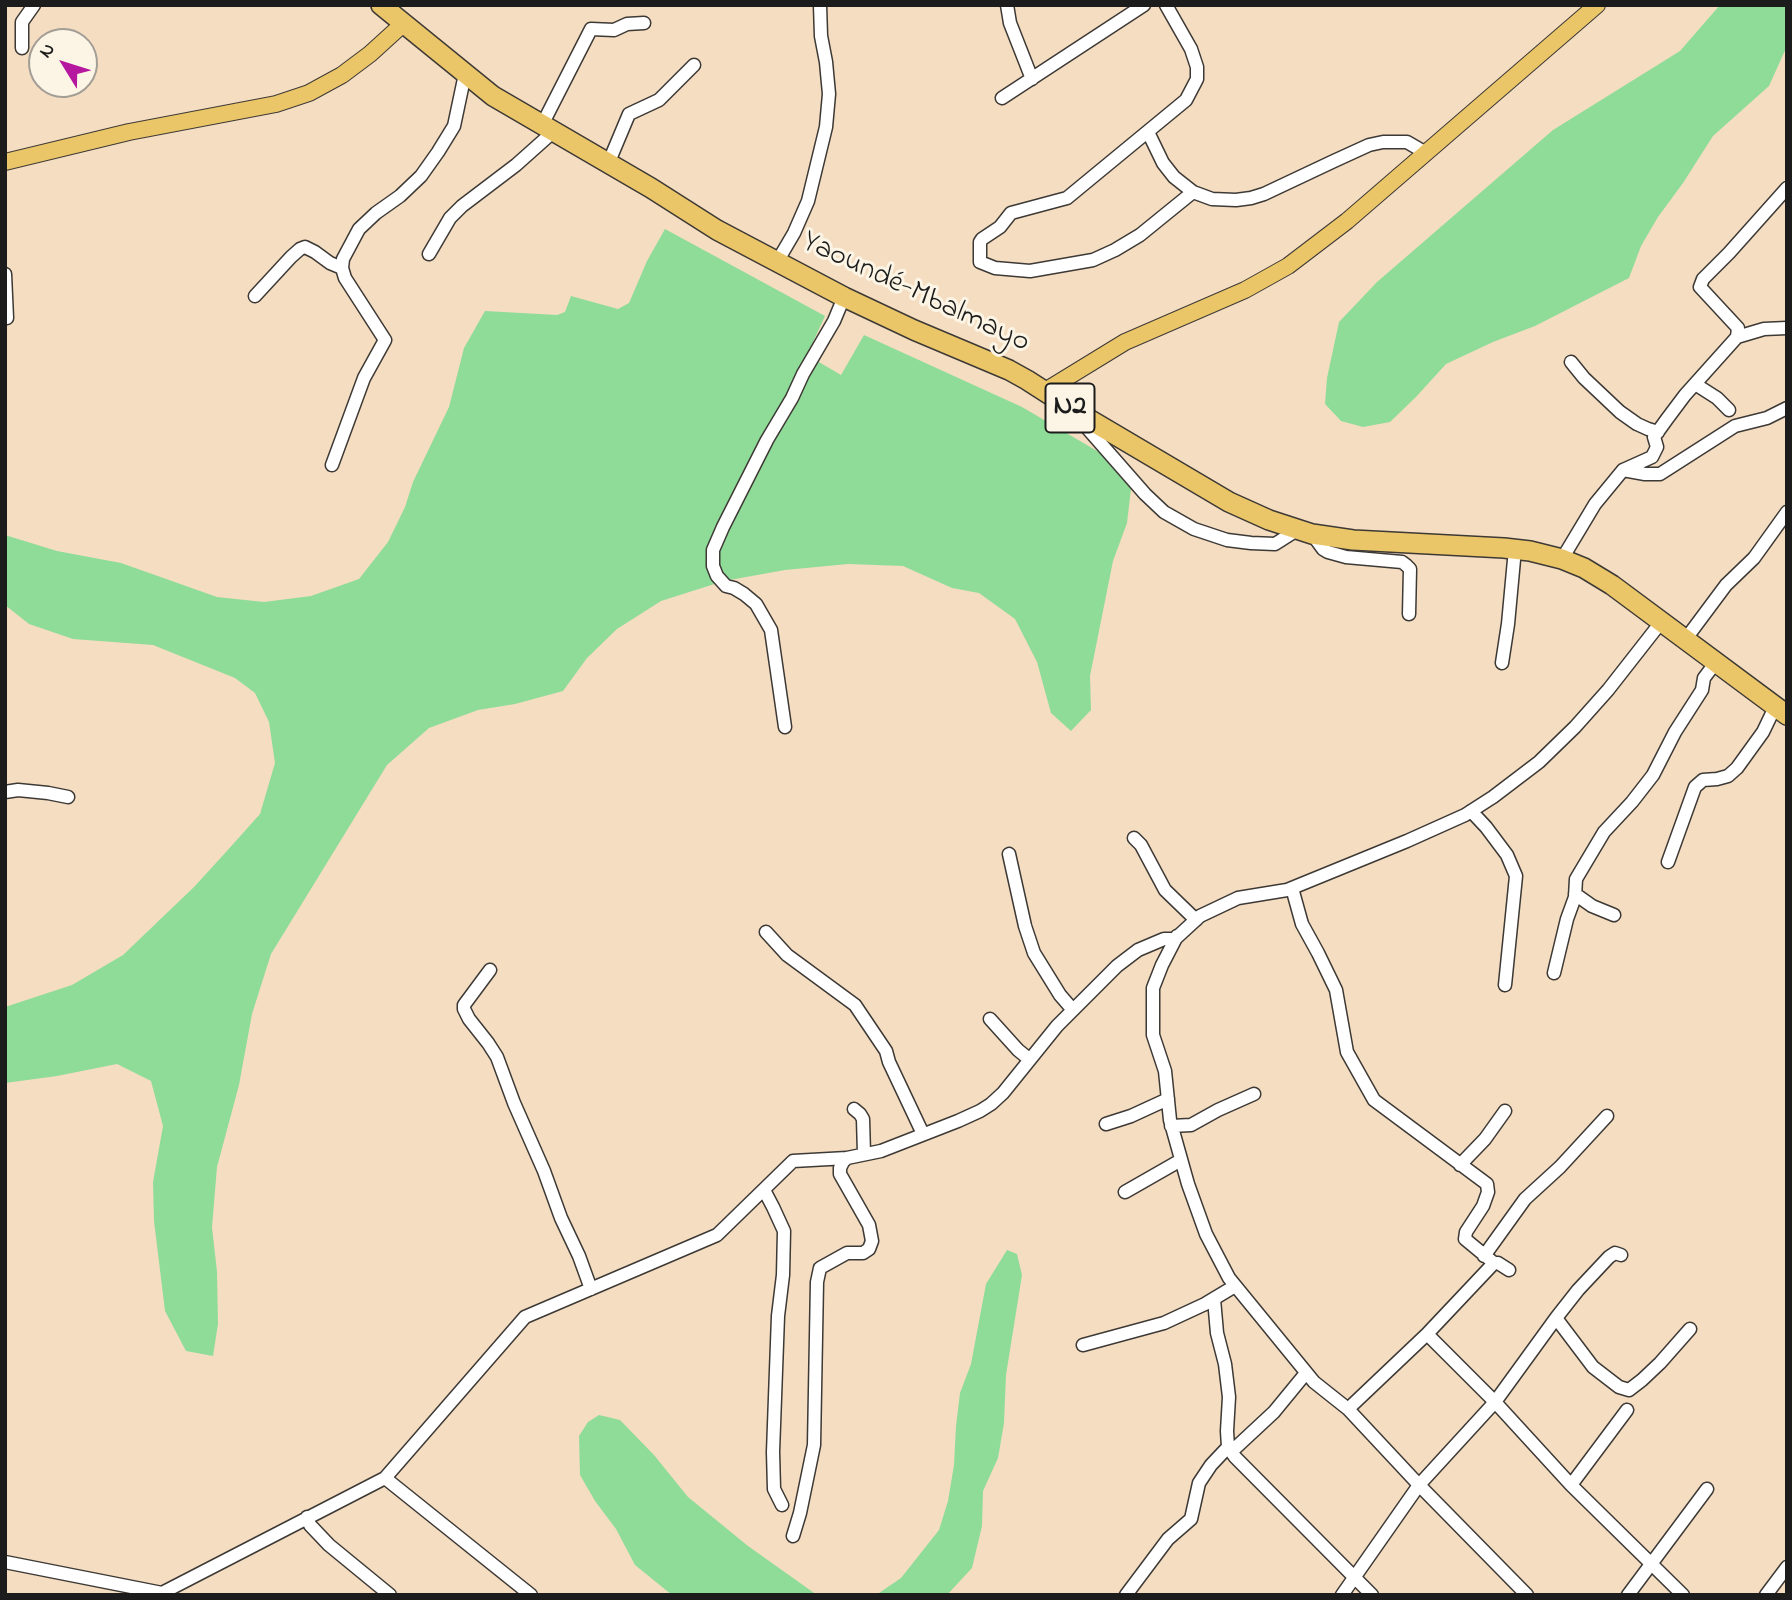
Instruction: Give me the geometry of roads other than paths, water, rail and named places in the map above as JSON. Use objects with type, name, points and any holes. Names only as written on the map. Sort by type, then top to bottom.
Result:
[{"type":"highway","name":"Yaoundé-Mbalmayo","points":[[381,5],[493,96],[651,188],[717,230],[844,298],[1009,370],[1228,502],[1304,532],[1353,540],[1515,549],[1562,559],[1584,568],[1612,585],[1781,711]]},
{"type":"main road","points":[[1045,391],[1125,342],[1245,290],[1288,266],[1338,228],[1597,5]]},
{"type":"main road","points":[[5,162],[130,132],[276,104],[309,93],[342,75],[403,24]]},
{"type":"street","points":[[22,48],[22,22],[34,5]]},
{"type":"street","points":[[777,262],[808,201],[827,127],[829,94],[821,36],[820,5]]},
{"type":"street","points":[[1007,5],[1010,23],[1032,79]]},
{"type":"street","points":[[1002,97],[1144,5]]},
{"type":"street","points":[[1166,5],[1191,49],[1197,67],[1197,79],[1186,100],[1067,198],[1011,213],[1000,227],[980,242],[980,262],[995,268],[1030,271],[1093,260],[1140,235],[1193,192]]},
{"type":"street","points":[[429,254],[450,218],[516,165],[547,129],[591,29],[614,30],[627,24],[644,23]]},
{"type":"street","points":[[608,164],[629,114],[659,100],[694,65]]},
{"type":"street","points":[[332,465],[364,379],[385,340],[345,278],[343,259],[359,229],[421,176],[438,152],[454,125],[465,74]]},
{"type":"street","points":[[1148,132],[1163,163],[1174,177],[1193,192],[1212,200],[1251,198],[1382,142],[1407,142],[1426,153]]},
{"type":"street","points":[[1737,337],[1738,328],[1700,287],[1703,279],[1787,188]]},
{"type":"street","points":[[255,296],[305,247],[342,268]]},
{"type":"street","points":[[5,274],[7,318]]},
{"type":"street","points":[[785,727],[771,630],[756,604],[734,587],[726,586],[717,576],[713,566],[713,550],[767,440],[834,321],[844,298]]},
{"type":"street","points":[[1562,559],[1595,504],[1623,470],[1652,457],[1657,447],[1654,437],[1695,384],[1737,337],[1764,329],[1787,328]]},
{"type":"street","points":[[1571,362],[1620,412],[1637,424],[1658,432]]},
{"type":"street","points":[[1695,384],[1717,398],[1729,410]]},
{"type":"street","points":[[1623,470],[1660,474],[1735,426],[1767,418],[1787,408]]},
{"type":"street","points":[[1080,414],[1088,429],[1145,494],[1164,512],[1194,529],[1227,540],[1275,544],[1304,532],[1328,552],[1346,557],[1402,562],[1410,569],[1409,614]]},
{"type":"street","points":[[1685,640],[1726,585],[1754,558],[1787,512]]},
{"type":"street","points":[[1502,663],[1515,549]]},
{"type":"street","points":[[5,1562],[162,1593],[385,1478],[525,1317],[717,1236],[793,1161],[847,1158],[881,1150],[980,1111],[1003,1093],[1029,1059],[1117,966],[1138,950],[1164,939],[1175,939],[1200,916],[1238,898],[1292,888],[1471,811],[1539,762],[1575,727],[1662,621]]},
{"type":"street","points":[[1554,973],[1575,894],[1576,879],[1605,832],[1653,775],[1675,732],[1702,690],[1704,678],[1716,662]]},
{"type":"street","points":[[1668,862],[1695,787],[1703,780],[1728,776],[1781,711]]},
{"type":"street","points":[[5,792],[18,790],[68,797]]},
{"type":"street","points":[[1471,811],[1507,855],[1516,876],[1505,985]]},
{"type":"street","points":[[1133,838],[1141,845],[1165,890],[1196,920]]},
{"type":"street","points":[[1009,854],[1025,926],[1034,953],[1060,995],[1073,1010]]},
{"type":"street","points":[[1292,888],[1302,924],[1336,990],[1347,1052],[1374,1100],[1487,1184],[1488,1192],[1483,1206],[1465,1238],[1489,1259],[1509,1270]]},
{"type":"street","points":[[1575,894],[1592,906],[1614,915]]},
{"type":"street","points":[[766,932],[787,955],[855,1005],[886,1051],[923,1134]]},
{"type":"street","points":[[1177,936],[1153,988],[1153,1035],[1165,1071],[1171,1126],[1188,1184],[1206,1234],[1229,1278],[1314,1382],[1348,1409],[1527,1595]]},
{"type":"street","points":[[490,970],[464,1009],[497,1057],[513,1103],[544,1171],[591,1289]]},
{"type":"street","points":[[990,1019],[1029,1059]]},
{"type":"street","points":[[1171,1126],[1191,1125],[1254,1094]]},
{"type":"street","points":[[1106,1124],[1168,1099]]},
{"type":"street","points":[[854,1109],[863,1119],[864,1154]]},
{"type":"street","points":[[1460,1165],[1485,1139],[1505,1111]]},
{"type":"street","points":[[1348,1409],[1427,1334],[1489,1259],[1525,1199],[1560,1167],[1607,1116]]},
{"type":"street","points":[[793,1536],[814,1445],[817,1282],[820,1269],[848,1253],[863,1253],[869,1249],[872,1241],[869,1225],[840,1174],[840,1168],[847,1158]]},
{"type":"street","points":[[1125,1192],[1181,1160]]},
{"type":"street","points":[[764,1189],[783,1231],[774,1452],[774,1489],[782,1505]]},
{"type":"street","points":[[1342,1595],[1419,1485],[1495,1402],[1578,1290],[1609,1256],[1615,1253],[1621,1255]]},
{"type":"street","points":[[1083,1345],[1164,1323],[1236,1286]]},
{"type":"street","points":[[1214,1299],[1217,1334],[1229,1397],[1229,1450],[1372,1595]]},
{"type":"street","points":[[1556,1318],[1593,1367],[1619,1387],[1629,1390],[1660,1363],[1690,1329]]},
{"type":"street","points":[[1427,1334],[1495,1402],[1571,1485],[1683,1595]]},
{"type":"street","points":[[1126,1595],[1168,1539],[1191,1518],[1199,1483],[1211,1465],[1274,1412],[1306,1373]]},
{"type":"street","points":[[1571,1485],[1627,1410]]},
{"type":"street","points":[[385,1478],[531,1595]]},
{"type":"street","points":[[1628,1595],[1707,1489]]},
{"type":"street","points":[[307,1517],[310,1525],[329,1545],[390,1595]]},
{"type":"street","points":[[1766,1595],[1787,1567]]}]
